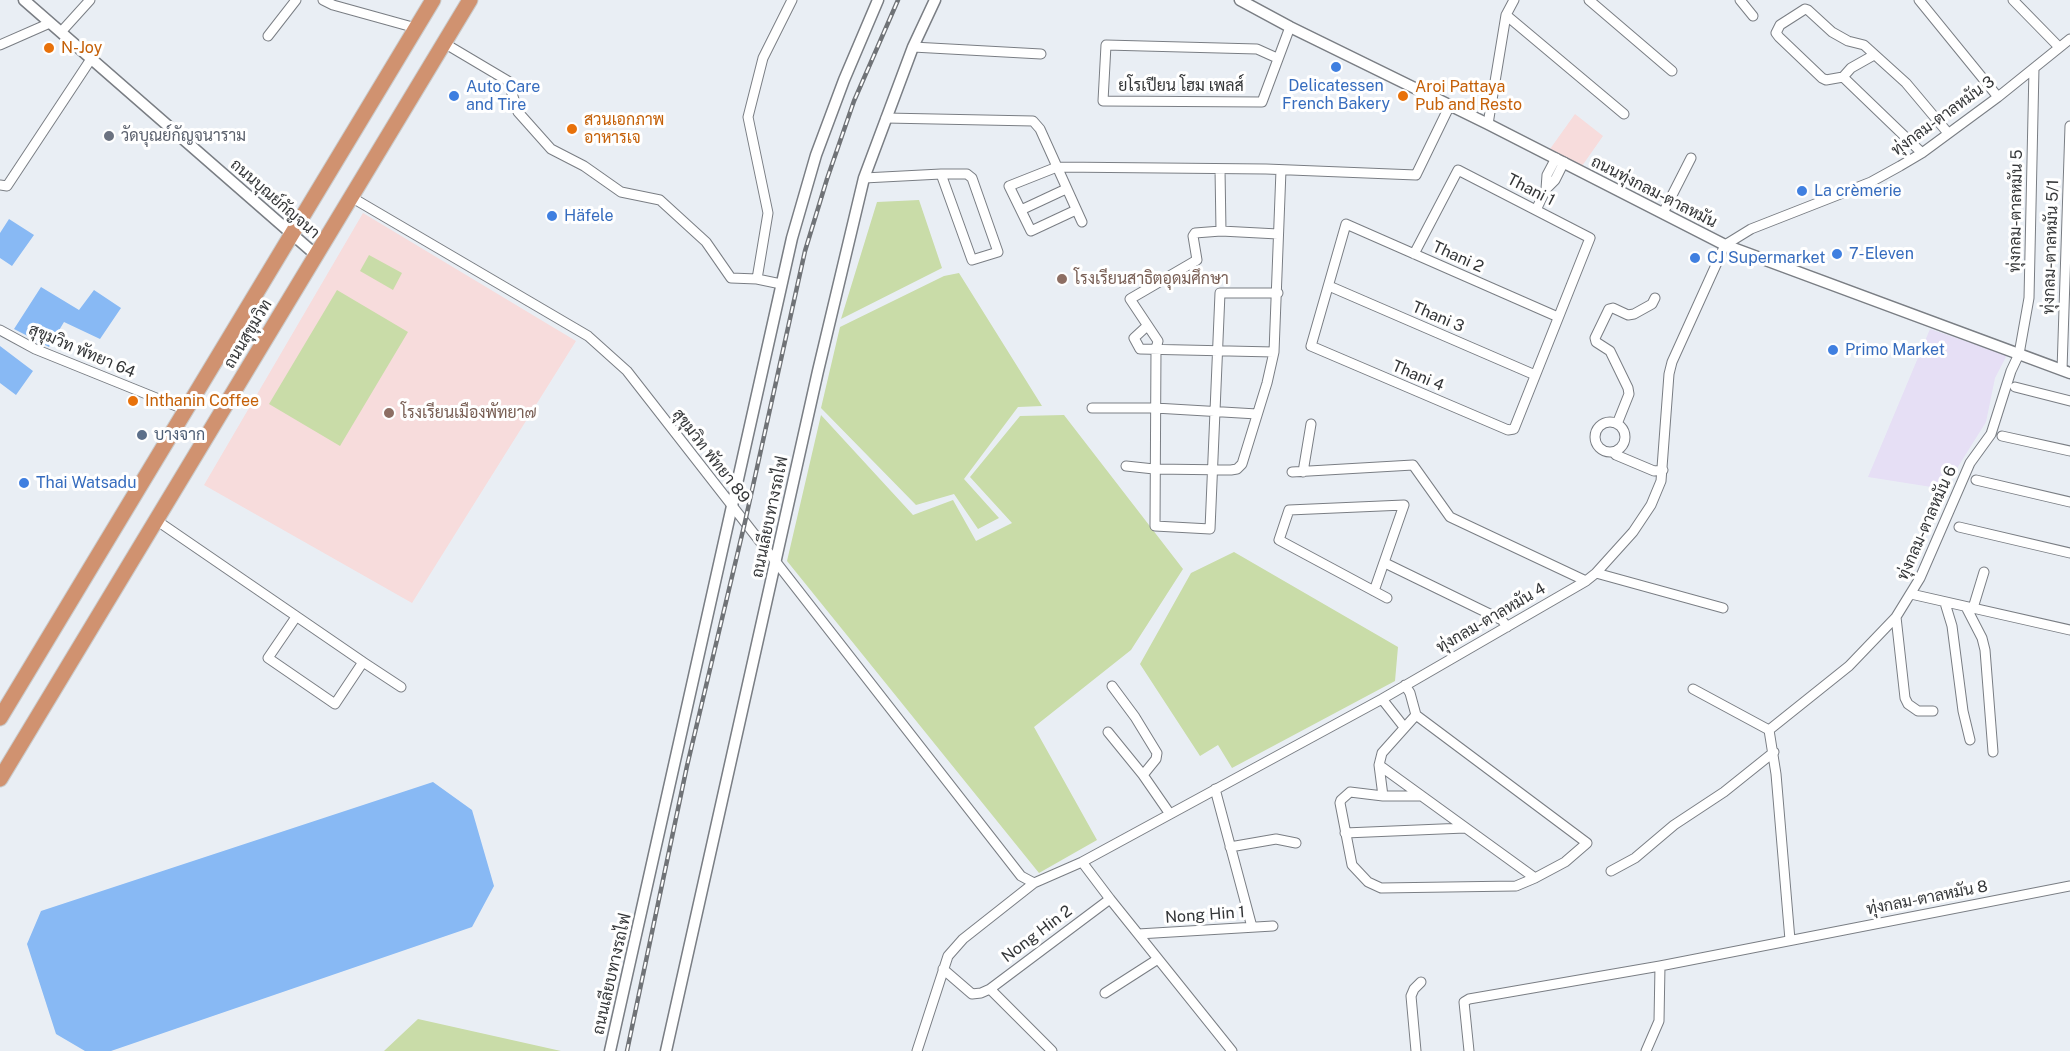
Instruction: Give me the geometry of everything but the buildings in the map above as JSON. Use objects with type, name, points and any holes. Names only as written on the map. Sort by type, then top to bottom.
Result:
[{"type":"highway","name":"ถนนสุขุมวิท","points":[[0,718],[433,0]]},
{"type":"highway","name":"ถนนสุขุมวิท","points":[[0,779],[470,0]]},
{"type":"street","name":"ถนนบุณย์กัญจนา","points":[[24,0],[316,255]]},
{"type":"street","points":[[62,32],[90,0]]},
{"type":"street","points":[[268,36],[296,0]]},
{"type":"street","points":[[323,0],[333,5],[416,28]]},
{"type":"street","points":[[757,279],[768,213],[748,117],[764,58],[792,0]]},
{"type":"street","name":"ถนนเลียบทางรถไฟ","points":[[610,1051],[781,284],[816,155],[844,80],[878,0]]},
{"type":"street","name":"ถนนเลียบทางรถไฟ","points":[[666,1051],[818,371],[864,178],[913,47],[935,0]]},
{"type":"street","name":"ถนนทุ่งกลม-ตาลหมัน","points":[[1240,0],[1725,245],[2066,371]]},
{"type":"street","points":[[1488,124],[1506,15],[1514,0]]},
{"type":"street","points":[[1589,0],[1672,72]]},
{"type":"street","points":[[1740,0],[1754,16]]},
{"type":"street","points":[[1919,0],[1998,97]]},
{"type":"street","points":[[2013,0],[2060,47]]},
{"type":"street","points":[[1874,55],[1851,68],[1843,77],[1826,80],[1776,33],[1780,25],[1805,9],[1808,10],[1832,32],[1848,41],[1864,45],[1906,83],[1948,133]]},
{"type":"street","points":[[1506,15],[1624,114]]},
{"type":"street","points":[[0,45],[51,23]]},
{"type":"street","name":"ยโรเปียน โฮม เพลส์","points":[[1277,58],[1257,49],[1106,45],[1103,101],[1262,102],[1290,27]]},
{"type":"street","name":"ทุ่งกลม-ตาลหมัน 3","points":[[1725,245],[1751,229],[1871,182],[1922,153],[1998,97],[2070,39]]},
{"type":"street","points":[[444,43],[508,81],[518,112],[551,149],[584,166],[621,192],[660,200],[706,242],[731,279],[757,279],[781,284]]},
{"type":"street","points":[[913,47],[1041,54]]},
{"type":"street","points":[[0,185],[8,186],[91,59]]},
{"type":"street","name":"ทุ่งกลม-ตาลหมัน 5","points":[[2019,354],[2029,298],[2034,68]]},
{"type":"street","points":[[1843,77],[1922,153]]},
{"type":"street","points":[[1076,210],[1031,231],[1009,186],[1057,167],[1281,170],[1416,175],[1450,105]]},
{"type":"street","points":[[886,118],[1033,121],[1040,129],[1082,222]]},
{"type":"street","name":"ทุ่งกลม-ตาลหมัน 5/1","points":[[2066,371],[2070,126]]},
{"type":"street","points":[[1663,213],[1691,158]]},
{"type":"street","points":[[1536,210],[1546,189],[1555,180],[1560,160]]},
{"type":"street","points":[[1220,169],[1221,231]]},
{"type":"street","points":[[1126,466],[1213,470],[1231,470],[1240,467],[1268,383],[1274,352],[1281,170]]},
{"type":"street","name":"Thani 1","points":[[1414,254],[1458,170],[1590,238],[1558,317]]},
{"type":"street","points":[[864,178],[941,174],[967,174],[972,178],[999,252],[972,260],[941,174]]},
{"type":"street","points":[[1022,210],[1066,189]]},
{"type":"street","name":"สุขุมวิท พัทยา 89","points":[[351,197],[588,336],[627,371],[1021,876],[1034,883]]},
{"type":"street","name":"Thani 2","points":[[1329,286],[1346,224],[1558,317]]},
{"type":"street","points":[[1278,234],[1221,231],[1195,233],[1193,236],[1197,260],[1130,299],[1158,341],[1154,469],[1155,526],[1210,529],[1213,411],[1220,293],[1278,293]]},
{"type":"street","name":"ทุ่งกลม-ตาลหมัน 4","points":[[1082,862],[1382,699],[1586,581],[1596,573],[1633,532],[1654,499],[1663,470],[1669,374],[1672,362],[1725,245]]},
{"type":"street","name":"Thani 4","points":[[1329,286],[1311,346],[1508,430],[1514,429],[1535,375]]},
{"type":"street","name":"Thani 3","points":[[1329,286],[1535,375]]},
{"type":"street","points":[[1617,424],[1629,394],[1628,388],[1610,351],[1596,342],[1595,338],[1609,309],[1613,308],[1628,315],[1634,314],[1652,304],[1655,298]]},
{"type":"street","points":[[1535,375],[1558,317]]},
{"type":"street","points":[[1147,326],[1134,338],[1140,349],[1274,352]]},
{"type":"street","name":"สุขุมวิท พัทยา 64","points":[[0,330],[35,349],[186,410]]},
{"type":"street","name":"ทุ่งกลม-ตาลหมัน 6","points":[[1769,730],[1849,666],[1896,617],[1920,578],[1970,463],[1991,434],[2011,371],[2019,354]]},
{"type":"street","points":[[2016,387],[2070,400]]},
{"type":"street","points":[[1092,408],[1155,408],[1257,414]]},
{"type":"street","points":[[1613,452],[1623,445],[1624,433],[1617,424],[1605,423],[1600,426],[1595,436],[1602,450],[1613,452],[1654,471],[1663,470]]},
{"type":"street","points":[[1303,472],[1311,424]]},
{"type":"street","points":[[2002,436],[2070,451]]},
{"type":"street","points":[[1357,468],[1359,458]]},
{"type":"street","points":[[1292,472],[1413,465],[1450,517],[1586,581]]},
{"type":"street","points":[[1976,480],[2070,502]]},
{"type":"street","points":[[1374,591],[1404,505],[1289,510],[1279,540],[1387,598]]},
{"type":"street","points":[[156,520],[401,687]]},
{"type":"street","points":[[1959,526],[2070,553]]},
{"type":"street","points":[[1385,563],[1502,620],[1507,627]]},
{"type":"street","points":[[1984,572],[1969,607],[1985,650],[1993,752]]},
{"type":"street","points":[[1596,573],[1723,608]]},
{"type":"street","points":[[1911,594],[2070,630]]},
{"type":"street","points":[[1946,603],[1952,626],[1963,711],[1970,740]]},
{"type":"street","points":[[296,617],[268,658],[335,704],[363,662]]},
{"type":"street","points":[[1896,617],[1905,698],[1908,704],[1918,711],[1933,711]]},
{"type":"street","points":[[1405,685],[1410,693],[1416,715],[1587,843],[1565,862],[1516,886],[1381,888],[1368,882],[1352,865],[1341,800],[1350,792],[1383,796],[1420,796]]},
{"type":"street","points":[[1112,686],[1135,717],[1157,753],[1156,759],[1143,775]]},
{"type":"street","points":[[1694,689],[1769,730],[1774,752],[1790,940]]},
{"type":"street","points":[[1382,699],[1404,727]]},
{"type":"street","points":[[1383,796],[1379,765],[1382,753],[1416,715]]},
{"type":"street","points":[[1108,732],[1143,775],[1170,814]]},
{"type":"street","points":[[1611,871],[1635,858],[1674,825],[1724,792],[1774,752]]},
{"type":"street","points":[[1379,765],[1535,878]]},
{"type":"street","points":[[1215,789],[1252,927]]},
{"type":"street","points":[[1345,833],[1465,828]]},
{"type":"street","points":[[1230,847],[1276,838],[1296,843]]},
{"type":"street","points":[[917,1051],[948,956],[963,939],[1034,883],[1082,862],[1232,1051]]},
{"type":"street","name":"ทุ่งกลม-ตาลหมัน 8","points":[[1469,1051],[1464,1002],[1469,999],[1660,966],[2070,886]]},
{"type":"street","name":"Nong Hin 2","points":[[986,991],[1110,899]]},
{"type":"street","name":"Nong Hin 1","points":[[1138,934],[1274,926]]},
{"type":"street","points":[[1105,993],[1158,959]]},
{"type":"street","points":[[1646,1051],[1659,1021],[1660,966]]},
{"type":"street","points":[[943,969],[972,994],[986,991],[1052,1051]]},
{"type":"street","points":[[1416,1051],[1411,996],[1421,982]]},
{"type":"shaded area","points":[[1575,114],[1603,136],[1582,166],[1550,149]]},
{"type":"shaded area","name":"โรงเรียนเมืองพัทยา๗","points":[[363,213],[576,341],[412,603],[204,485]]},
{"type":"shaded area","points":[[1930,329],[2007,355],[1995,378],[1986,422],[1944,489],[1868,477]]},
{"type":"green space","points":[[919,200],[942,268],[841,319],[877,202]]},
{"type":"green space","points":[[369,255],[402,273],[393,290],[360,271]]},
{"type":"green space","points":[[959,273],[1042,406],[1018,407],[964,479],[999,518],[978,529],[954,494],[916,505],[821,408],[840,327],[944,276]]},
{"type":"green space","points":[[337,290],[408,332],[340,446],[269,404]]},
{"type":"green space","points":[[821,415],[913,515],[953,500],[976,541],[1012,523],[970,477],[1020,416],[1064,415],[1183,569],[1131,650],[1034,727],[1097,840],[1039,873],[787,561]]},
{"type":"green space","points":[[1234,552],[1398,647],[1395,681],[1232,768],[1218,745],[1200,756],[1140,664],[1191,573]]},
{"type":"green space","points":[[418,1019],[561,1051],[384,1051]]},
{"type":"water","points":[[9,219],[34,235],[12,266],[0,258],[0,233]]},
{"type":"water","points":[[41,287],[79,310],[94,290],[121,308],[100,339],[64,322],[49,347],[14,329]]},
{"type":"water","points":[[0,346],[33,371],[16,395],[0,383]]},
{"type":"water","points":[[433,782],[472,810],[494,886],[472,927],[111,1051],[85,1051],[56,1034],[27,944],[41,911]]},
{"type":"railway","points":[[627,1051],[687,766],[745,522],[805,251],[854,101],[898,0]]},
{"type":"place","name":"N-Joy","points":[[49,48]]},
{"type":"place","name":"Delicatessen French Bakery","points":[[1336,67]]},
{"type":"place","name":"Auto Care and Tire","points":[[454,96]]},
{"type":"place","name":"Aroi Pattaya Pub and Resto","points":[[1403,96]]},
{"type":"place","name":"สวนเอกภาพ อาหารเจ","points":[[572,129]]},
{"type":"place","name":"วัดบุณย์กัญจนาราม","points":[[109,136]]},
{"type":"place","name":"La crèmerie","points":[[1802,191]]},
{"type":"place","name":"Häfele","points":[[552,216]]},
{"type":"place","name":"7-Eleven","points":[[1837,254]]},
{"type":"place","name":"CJ Supermarket","points":[[1695,258]]},
{"type":"place","name":"โรงเรียนสาธิตอุดมศึกษา","points":[[1062,279]]},
{"type":"place","name":"Primo Market","points":[[1833,350]]},
{"type":"place","name":"Inthanin Coffee","points":[[133,401]]},
{"type":"place","name":"โรงเรียนเมืองพัทยา๗","points":[[389,413]]},
{"type":"place","name":"บางจาก","points":[[142,435]]},
{"type":"place","name":"Thai Watsadu","points":[[24,483]]}]
